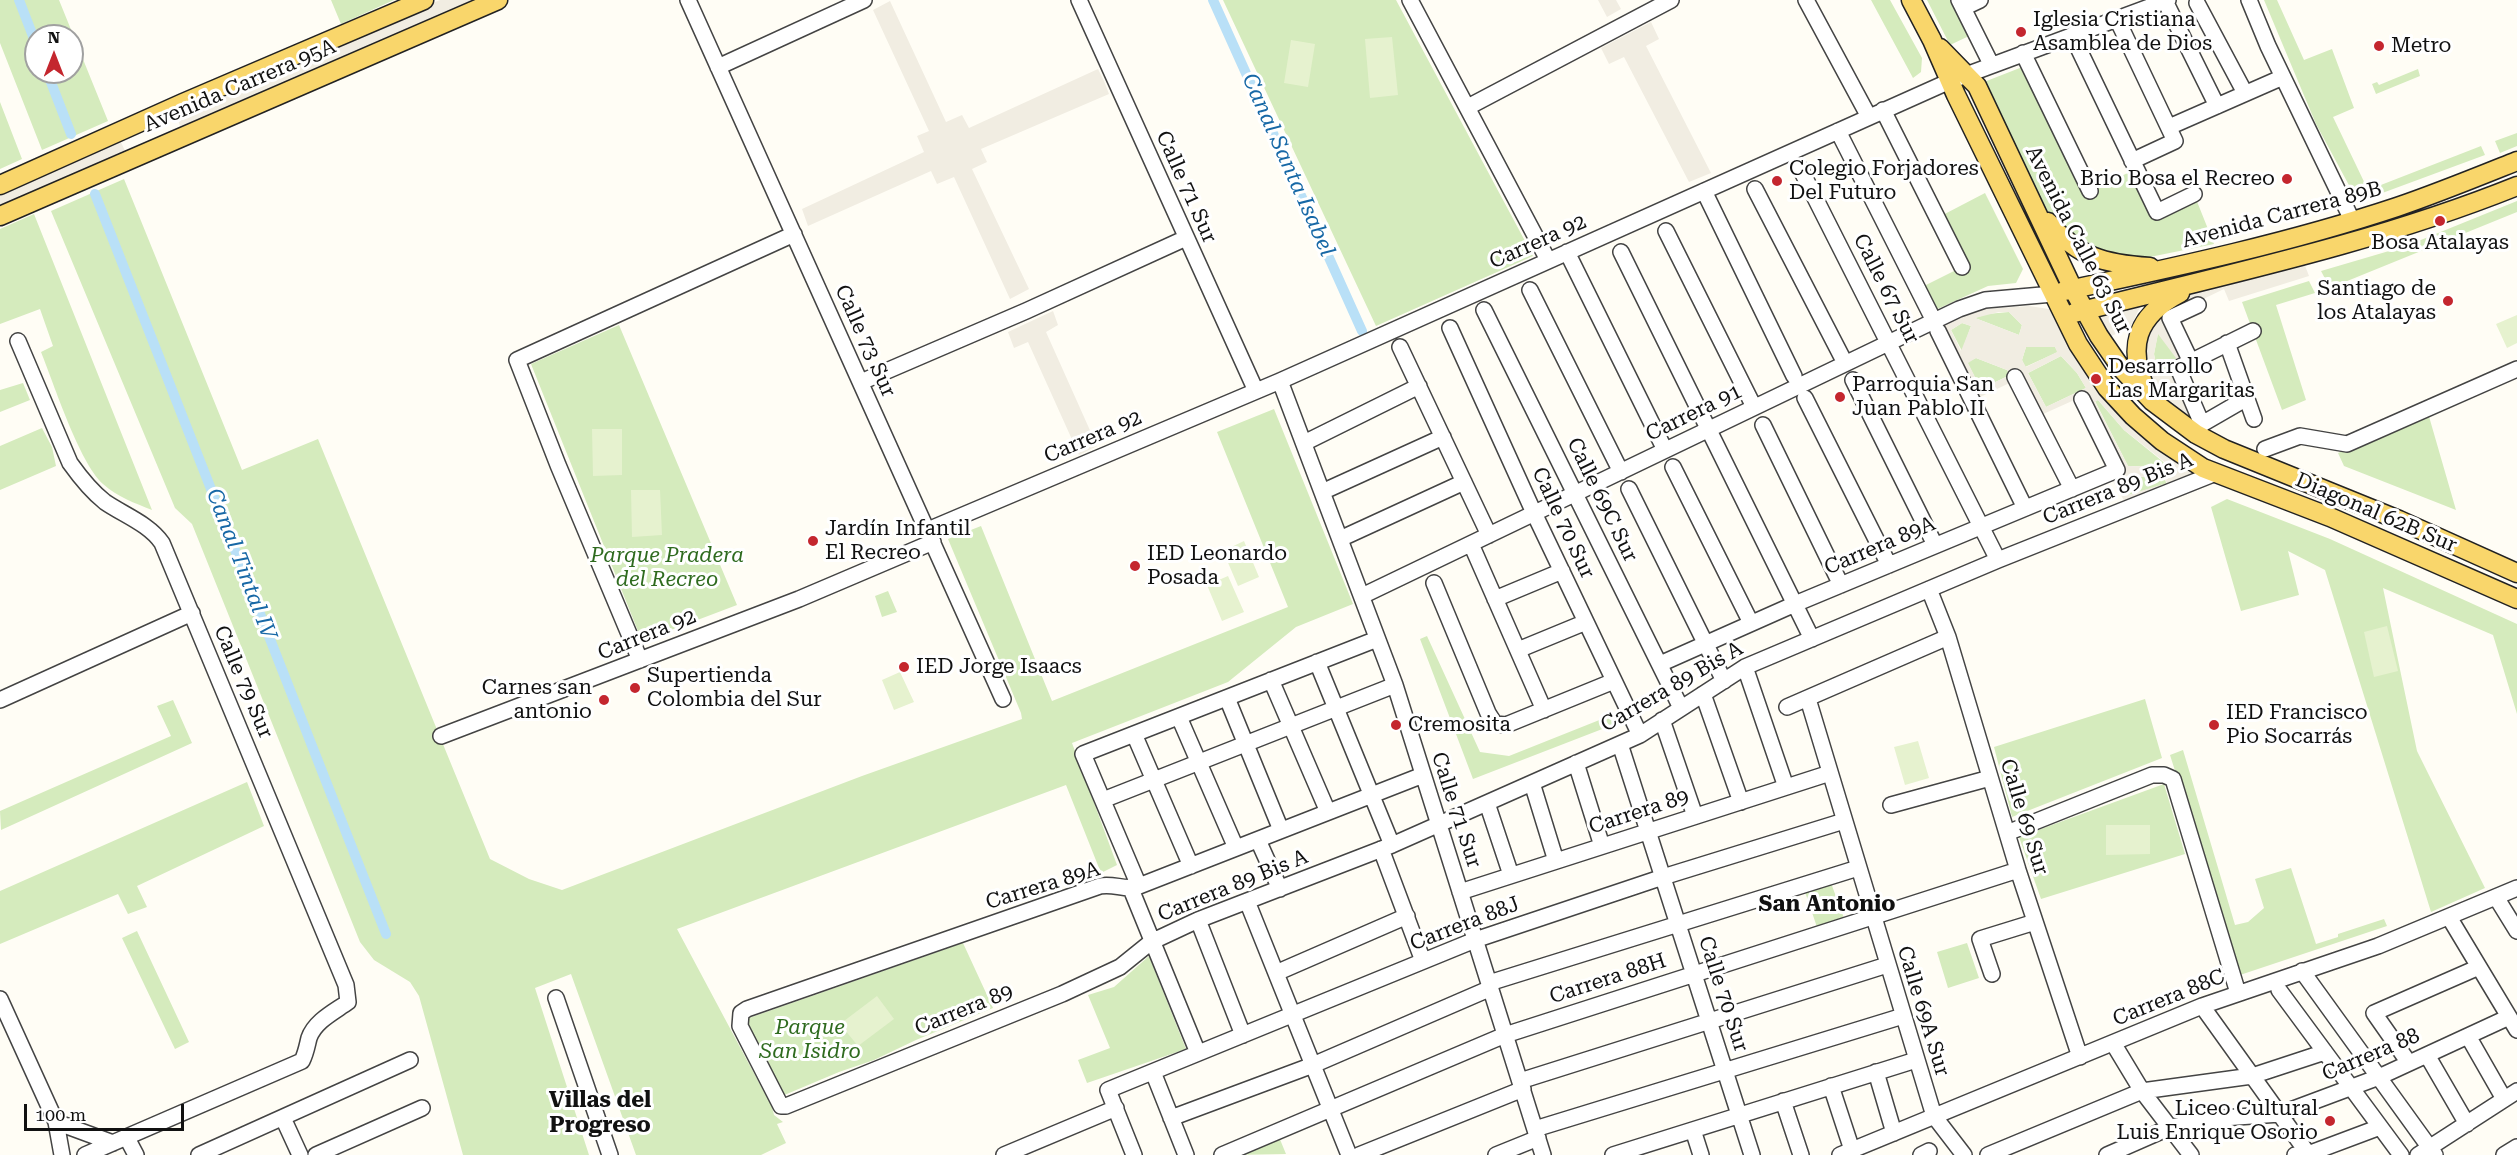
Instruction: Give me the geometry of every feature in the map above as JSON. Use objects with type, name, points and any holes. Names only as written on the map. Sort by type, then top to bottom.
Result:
[{"type":"main road","name":"Avenida Carrera 95A","points":[[0,185],[169,109],[424,0]]},
{"type":"main road","name":"Avenida Carrera 95A","points":[[0,216],[182,135],[498,0]]},
{"type":"main road","name":"Avenida Calle 63 Sur","points":[[1911,0],[1932,40],[1958,77],[2053,294],[2097,374],[2133,416],[2176,451],[2216,473]]},
{"type":"main road","name":"Avenida Calle 63 Sur","points":[[1958,77],[1977,86],[2073,289],[2102,342],[2121,368],[2152,401],[2199,429],[2224,449],[2274,469]]},
{"type":"main road","points":[[169,109],[170,128],[182,135]]},
{"type":"main road","points":[[127,128],[138,136],[140,149],[138,155]]},
{"type":"main road","name":"Avenida Carrera 89B","points":[[2053,294],[2175,267],[2352,220],[2433,194],[2517,161]]},
{"type":"main road","points":[[2063,315],[2282,263],[2406,227],[2517,186]]},
{"type":"main road","points":[[2033,204],[2067,243],[2095,259],[2125,265],[2175,267]]},
{"type":"main road","points":[[2152,401],[2139,371],[2140,331],[2145,319],[2157,307],[2197,284]]},
{"type":"main road","name":"Diagonal 62B Sur","points":[[2274,469],[2399,520],[2517,573]]},
{"type":"main road","name":"Diagonal 62B Sur","points":[[2216,473],[2330,517],[2517,598]]},
{"type":"street","name":"Calle 73 Sur","points":[[688,0],[1003,699]]},
{"type":"street","points":[[718,67],[864,0]]},
{"type":"street","name":"Calle 71 Sur","points":[[1078,0],[1256,391]]},
{"type":"street","points":[[1410,0],[1548,261]]},
{"type":"street","points":[[1468,107],[1671,0]]},
{"type":"street","points":[[1806,0],[1876,114],[1962,267]]},
{"type":"street","points":[[1980,0],[1961,4],[1991,64]]},
{"type":"street","points":[[2166,0],[2217,106]]},
{"type":"street","name":"Carrera 92","points":[[441,736],[799,599],[930,536],[1958,77],[2166,0]]},
{"type":"street","points":[[2249,0],[2352,220]]},
{"type":"street","points":[[2197,3],[2245,93]]},
{"type":"street","points":[[2116,19],[2172,134]]},
{"type":"street","points":[[2072,35],[2157,212],[2194,194]]},
{"type":"street","points":[[2023,53],[2090,191]]},
{"type":"street","points":[[2132,161],[2217,106],[2283,76]]},
{"type":"street","points":[[1838,131],[2025,508]]},
{"type":"street","name":"Calle 67 Sur","points":[[1800,168],[1890,342],[1998,560]]},
{"type":"street","points":[[1755,189],[1845,363]]},
{"type":"street","points":[[1704,191],[1794,376]]},
{"type":"street","points":[[1666,231],[1754,407]]},
{"type":"street","points":[[640,660],[516,360],[794,234]]},
{"type":"street","points":[[861,382],[1026,311],[1186,238]]},
{"type":"street","points":[[1568,252],[1662,444]]},
{"type":"street","points":[[1621,252],[1812,639]]},
{"type":"street","points":[[1530,290],[1621,471]]},
{"type":"street","name":"Carrera 91","points":[[1362,596],[1972,303],[2000,298],[2053,294]]},
{"type":"street","points":[[2198,305],[2170,318],[2185,365],[2199,429],[2247,398]]},
{"type":"street","name":"Calle 69C Sur","points":[[1484,310],[1681,708]]},
{"type":"street","name":"Calle 70 Sur","points":[[1450,328],[1534,513],[1640,735]]},
{"type":"street","points":[[2185,365],[2253,331]]},
{"type":"street","name":"Calle 79 Sur","points":[[18,341],[70,463],[94,493],[158,536],[346,985],[348,1002],[318,1023],[310,1037],[307,1052],[302,1061],[120,1141]]},
{"type":"street","points":[[2227,344],[2254,419]]},
{"type":"street","points":[[1400,347],[1489,535]]},
{"type":"street","points":[[2265,449],[2300,436],[2347,444],[2517,369]]},
{"type":"street","points":[[2015,377],[2072,489]]},
{"type":"street","points":[[1853,380],[1935,545]]},
{"type":"street","name":"Calle 71 Sur","points":[[1281,381],[1395,685],[1544,1155]]},
{"type":"street","points":[[1304,442],[1419,386]]},
{"type":"street","points":[[1805,398],[1889,565]]},
{"type":"street","name":"Carrera 89A","points":[[1660,664],[1794,604],[2117,470],[2082,399]]},
{"type":"street","points":[[1763,425],[1841,585]]},
{"type":"street","points":[[1322,492],[1443,437]]},
{"type":"street","points":[[1673,466],[1751,623]]},
{"type":"street","name":"Carrera 89 Bis A","points":[[1151,942],[1198,920],[1387,847],[1640,735],[1745,667],[1998,560],[2216,473]]},
{"type":"street","points":[[1340,539],[1464,482]]},
{"type":"street","points":[[1629,489],[1724,681]]},
{"type":"street","points":[[1471,544],[1544,710]]},
{"type":"street","points":[[1496,599],[1562,571]]},
{"type":"street","points":[[1434,583],[1488,713],[1495,724],[1506,725],[1614,681]]},
{"type":"street","name":"Calle 69 Sur","points":[[1929,589],[1948,637],[2018,870],[2080,1057]]},
{"type":"street","points":[[0,700],[192,613]]},
{"type":"street","points":[[1518,650],[1586,622]]},
{"type":"street","points":[[1786,707],[1948,637]]},
{"type":"street","points":[[1198,1053],[1151,942],[1135,888],[1103,800],[1083,754],[1377,639]]},
{"type":"street","points":[[1317,662],[1372,795],[1407,916],[1423,961]]},
{"type":"street","points":[[1745,667],[1786,787]]},
{"type":"street","points":[[1270,680],[1328,812]]},
{"type":"street","points":[[1103,800],[1395,685]]},
{"type":"street","points":[[1703,694],[1741,802]]},
{"type":"street","points":[[1227,698],[1281,830]]},
{"type":"street","name":"Calle 69A Sur","points":[[1808,699],[1934,1116],[1964,1155]]},
{"type":"street","points":[[1179,717],[1236,848]]},
{"type":"street","points":[[1662,720],[1695,816]]},
{"type":"street","points":[[1134,734],[1191,866]]},
{"type":"street","name":"Calle 70 Sur","points":[[1620,744],[1752,1155]]},
{"type":"street","points":[[1576,763],[1602,846]]},
{"type":"street","name":"Carrera 89","points":[[1460,892],[1830,773]]},
{"type":"street","name":"Carrera 89A","points":[[786,1106],[781,1106],[740,1026],[741,1013],[1101,886],[1108,884],[1135,888],[1423,775]]},
{"type":"street","points":[[2007,832],[2152,775],[2164,775],[2173,780],[2238,993]]},
{"type":"street","points":[[1891,805],[1990,778]]},
{"type":"street","points":[[1532,783],[1557,861]]},
{"type":"street","points":[[1486,803],[1511,875]]},
{"type":"street","name":"Carrera 88J","points":[[1116,1108],[1108,1090],[1475,940],[1663,877],[1844,821]]},
{"type":"street","points":[[1258,840],[1280,889]]},
{"type":"street","points":[[1171,1118],[1313,1065],[1490,986],[1858,868]]},
{"type":"street","name":"Carrera 88H","points":[[1222,1155],[1505,1035],[2018,870]]},
{"type":"street","name":"Carrera 88C","points":[[1846,1152],[2202,1006],[2378,946],[2517,888]]},
{"type":"street","points":[[2496,897],[2517,931]]},
{"type":"street","points":[[1247,901],[1349,1155]]},
{"type":"street","points":[[1276,973],[1407,916]]},
{"type":"street","points":[[2449,917],[2513,1023]]},
{"type":"street","points":[[1198,920],[1243,1035]]},
{"type":"street","points":[[1992,974],[1980,939],[2035,922]]},
{"type":"street","name":"Carrera 89","points":[[786,1106],[1062,994],[1120,967],[1151,942]]},
{"type":"street","points":[[1359,1155],[1521,1085],[1887,964]]},
{"type":"street","points":[[2409,1063],[2374,1013],[2479,967]]},
{"type":"street","points":[[2302,971],[2379,1077],[2427,1153],[2517,1091]]},
{"type":"street","points":[[2279,990],[2401,1155]]},
{"type":"street","points":[[556,998],[610,1155]]},
{"type":"street","points":[[0,999],[56,1122],[62,1155]]},
{"type":"street","points":[[2202,1006],[2280,1114],[2304,1155],[2380,1127]]},
{"type":"street","points":[[1496,1155],[1537,1133],[1725,1071],[1903,1016]]},
{"type":"street","name":"Carrera 88","points":[[2107,1155],[2171,1127],[2223,1118],[2280,1114],[2379,1077],[2468,1036],[2513,1023]]},
{"type":"street","points":[[2468,1036],[2504,1100]]},
{"type":"street","points":[[2113,1043],[2142,1091],[2191,1155]]},
{"type":"street","points":[[1988,1155],[2142,1091],[2252,1076],[2325,1052]]},
{"type":"street","points":[[2427,1055],[2467,1124]]},
{"type":"street","points":[[1613,1155],[1647,1150],[1693,1130],[1916,1059]]},
{"type":"street","points":[[199,1155],[410,1060]]},
{"type":"street","points":[[1152,1072],[1186,1155]]},
{"type":"street","points":[[1876,1072],[1894,1133]]},
{"type":"street","points":[[1831,1086],[1846,1152]]},
{"type":"street","points":[[1783,1101],[1801,1155]]},
{"type":"street","points":[[316,1155],[422,1108]]},
{"type":"street","points":[[1004,1155],[1116,1108],[1134,1155]]},
{"type":"street","points":[[283,1118],[300,1155]]},
{"type":"street","points":[[56,1122],[120,1141],[136,1155]]},
{"type":"street","points":[[1693,1130],[1701,1155]]},
{"type":"street","points":[[85,1155],[120,1141]]},
{"type":"street","points":[[2504,1155],[2517,1147]]},
{"type":"green space","points":[[0,0],[59,0],[69,24],[24,24],[24,84],[84,84],[84,62],[108,121],[42,150],[0,43]]},
{"type":"green space","points":[[331,0],[394,0],[341,24]]},
{"type":"green space","points":[[1223,0],[1396,0],[1533,256],[1376,326]]},
{"type":"green space","points":[[1871,0],[1890,0],[1922,58],[1921,72],[1913,78]]},
{"type":"green space","points":[[1927,0],[1951,0],[1969,36],[1950,45]]},
{"type":"green space","points":[[2264,0],[2277,0],[2304,60],[2332,49],[2354,108],[2333,117],[2368,190],[2481,146],[2485,155],[2358,202],[2316,124]]},
{"type":"green space","points":[[1392,37],[1398,95],[1370,98],[1365,39]]},
{"type":"green space","points":[[1291,40],[1315,44],[1308,87],[1284,83]]},
{"type":"green space","points":[[2030,64],[2090,191],[2136,169],[2157,212],[2194,194],[2214,244],[2140,259],[2115,259],[2068,234],[2046,210],[1984,82]]},
{"type":"green space","points":[[2418,69],[2420,76],[2376,94],[2372,84],[2377,82],[2379,85]]},
{"type":"green space","points":[[0,102],[22,159],[0,169]]},
{"type":"green space","points":[[2517,133],[2517,146],[2500,153],[2495,141]]},
{"type":"green space","points":[[124,179],[242,470],[318,439],[490,859],[529,879],[562,890],[862,776],[1022,719],[948,539],[981,526],[1052,701],[1288,607],[1217,432],[1274,409],[1353,604],[1296,627],[1228,682],[1072,743],[1117,865],[1101,873],[1066,785],[677,929],[772,1107],[774,1115],[783,1122],[777,1124],[786,1143],[761,1155],[636,1155],[571,974],[535,988],[589,1155],[463,1155],[419,996],[410,982],[374,960],[360,942],[192,524],[175,508],[51,211]]},
{"type":"green space","points":[[1985,193],[2023,269],[2016,283],[1988,286],[1933,311],[1922,287],[1962,267],[1937,218]]},
{"type":"green space","points":[[2517,201],[2517,212],[2330,288],[2321,271],[2406,246]]},
{"type":"green space","points":[[34,214],[152,510],[108,489],[85,459],[41,352],[53,346],[40,309],[0,324],[0,229]]},
{"type":"green space","points":[[2309,281],[2315,293],[2276,305],[2306,400],[2282,410],[2242,302]]},
{"type":"green space","points":[[2009,312],[2022,325],[2019,335],[1975,318],[1987,314]]},
{"type":"green space","points":[[2517,315],[2517,343],[2507,348],[2496,324]]},
{"type":"green space","points":[[1962,323],[1971,326],[1962,351],[1951,330]]},
{"type":"green space","name":"Parque Pradera del Recreo","points":[[619,325],[737,605],[642,641],[531,364]]},
{"type":"green space","points":[[2032,329],[2052,329],[2054,340],[2028,340]]},
{"type":"green space","points":[[2158,333],[2177,358],[2173,367],[2158,374],[2154,354]]},
{"type":"green space","points":[[2026,347],[2055,347],[2058,352],[2025,367],[2022,360]]},
{"type":"green space","points":[[2061,356],[2077,373],[2086,388],[2046,407],[2028,373]]},
{"type":"green space","points":[[1976,358],[2007,370],[2010,375],[1981,389],[1967,362]]},
{"type":"green space","points":[[23,383],[30,400],[0,412],[0,390]]},
{"type":"green space","points":[[2098,400],[2124,430],[2167,465],[2165,467],[2128,466],[2095,401]]},
{"type":"green space","points":[[2428,413],[2456,510],[2344,466],[2338,453]]},
{"type":"green space","points":[[42,428],[52,447],[56,466],[0,490],[0,446]]},
{"type":"green space","points":[[592,429],[622,429],[622,475],[593,476]]},
{"type":"green space","points":[[2128,476],[2164,478],[2167,484],[2128,495]]},
{"type":"green space","points":[[631,490],[660,490],[662,535],[632,537]]},
{"type":"green space","points":[[2227,499],[2330,539],[2517,624],[2517,714],[2493,635],[2383,588],[2417,751],[2485,888],[2431,912],[2325,570],[2288,551],[2299,595],[2241,611],[2211,507]]},
{"type":"green space","points":[[1244,541],[1259,577],[1238,586],[1223,551]]},
{"type":"green space","points":[[1228,576],[1244,612],[1222,621],[1207,585]]},
{"type":"green space","points":[[888,591],[897,612],[882,617],[875,596]]},
{"type":"green space","points":[[2387,626],[2398,671],[2374,677],[2364,632]]},
{"type":"green space","points":[[1427,636],[1480,752],[1509,756],[1617,713],[1623,721],[1473,779],[1420,639]]},
{"type":"green space","points":[[900,672],[914,702],[894,710],[882,680]]},
{"type":"green space","points":[[2145,699],[2162,758],[2012,817],[1994,747]]},
{"type":"green space","points":[[173,700],[192,743],[1,830],[0,811],[171,736],[157,706]]},
{"type":"green space","points":[[1918,741],[1929,778],[1905,785],[1894,747]]},
{"type":"green space","points":[[2183,750],[2235,925],[2248,922],[2264,908],[2255,879],[2291,868],[2316,944],[2384,919],[2387,926],[2240,975],[2170,755]]},
{"type":"green space","points":[[247,782],[264,826],[137,886],[147,907],[128,914],[118,894],[0,944],[0,891]]},
{"type":"green space","points":[[2164,784],[2185,854],[2041,899],[2019,837]]},
{"type":"green space","points":[[2106,825],[2150,825],[2150,854],[2106,855]]},
{"type":"green space","points":[[1831,883],[1845,921],[1818,930],[1805,892]]},
{"type":"green space","points":[[137,931],[189,1042],[175,1049],[122,938]]},
{"type":"green space","name":"Parque San Isidro","points":[[963,943],[993,1008],[874,1060],[782,1096],[746,1019]]},
{"type":"green space","points":[[1967,943],[1979,978],[1948,988],[1937,952]]},
{"type":"green space","points":[[1149,956],[1186,1049],[1087,1083],[1078,1060],[1110,1048],[1088,995],[1114,987]]},
{"type":"green space","points":[[877,996],[894,1019],[858,1046],[840,1024]]},
{"type":"green space","points":[[1279,1137],[1286,1154],[1233,1155]]},
{"type":"shaded area","points":[[440,0],[485,0],[182,130],[175,114]]},
{"type":"shaded area","points":[[1598,0],[1616,0],[1621,9],[1607,17]]},
{"type":"shaded area","points":[[890,1],[946,122],[962,115],[969,128],[1098,69],[1104,81],[1109,94],[981,149],[987,162],[972,169],[1029,289],[1010,299],[954,177],[937,184],[931,171],[808,226],[802,209],[924,152],[917,136],[929,131],[873,10]]},
{"type":"shaded area","points":[[1651,22],[1659,39],[1646,46],[1711,173],[1689,182],[1624,57],[1609,64],[1601,48]]},
{"type":"shaded area","points":[[119,138],[126,153],[0,210],[0,191]]},
{"type":"shaded area","points":[[2304,263],[2309,276],[2229,301],[2224,289],[2166,317],[2186,361],[2193,410],[2188,417],[2156,391],[2150,383],[2144,355],[2145,342],[2153,318],[2186,297],[2224,283]],"holes":[[[2158,334],[2176,358],[2173,367],[2158,374],[2154,354]]]},
{"type":"shaded area","points":[[2141,305],[2130,328],[2111,336],[2097,313]]},
{"type":"shaded area","points":[[2029,306],[2049,309],[2064,334],[2197,473],[2126,504],[2110,476],[2119,472],[2081,397],[2041,415],[2020,378],[1976,399],[1939,325],[1982,309]],"holes":[[[2009,312],[2022,325],[2019,335],[1975,318]],[[1962,323],[1971,326],[1961,351],[1951,330]],[[2026,347],[2055,347],[2057,352],[2026,367],[2022,360]],[[2061,356],[2077,373],[2086,388],[2046,407],[2028,373]],[[1976,358],[2007,370],[2010,375],[1981,389],[1968,363]],[[2098,400],[2124,430],[2167,464],[2166,467],[2128,466],[2095,402]],[[2128,476],[2164,478],[2167,483],[2128,495]]]},
{"type":"shaded area","points":[[1053,311],[1058,325],[1046,332],[1097,446],[1079,455],[1028,342],[1014,348],[1008,332]]},
{"type":"waterway","name":"Canal Tintal IV","points":[[19,0],[28,24]]},
{"type":"waterway","name":"Canal Santa Isabel","points":[[1213,0],[1362,331]]},
{"type":"waterway","name":"Canal Tintal IV","points":[[52,84],[71,134]]},
{"type":"waterway","name":"Canal Tintal IV","points":[[95,194],[386,934]]},
{"type":"place","name":"Iglesia Cristiana Asamblea de Dios","points":[[2021,32]]},
{"type":"place","name":"Metro","points":[[2379,46]]},
{"type":"place","name":"Brio Bosa el Recreo","points":[[2287,179]]},
{"type":"place","name":"Colegio Forjadores Del Futuro","points":[[1777,181]]},
{"type":"place","name":"Bosa Atalayas","points":[[2440,221]]},
{"type":"place","name":"Santiago de los Atalayas","points":[[2448,301]]},
{"type":"place","name":"Desarrollo Las Margaritas","points":[[2096,379]]},
{"type":"place","name":"Parroquia San Juan Pablo II","points":[[1840,397]]},
{"type":"place","name":"Jardín Infantil El Recreo","points":[[813,541]]},
{"type":"place","name":"IED Leonardo Posada","points":[[1135,566]]},
{"type":"place","name":"IED Jorge Isaacs","points":[[904,667]]},
{"type":"place","name":"Supertienda Colombia del Sur","points":[[635,688]]},
{"type":"place","name":"Carnes san antonio","points":[[604,700]]},
{"type":"place","name":"Cremosita","points":[[1396,725]]},
{"type":"place","name":"IED Francisco Pio Socarrás","points":[[2214,725]]},
{"type":"place","name":"Liceo Cultural Luis Enrique Osorio","points":[[2330,1121]]},
{"type":"district","name":"San Antonio","points":[[1827,905]]},
{"type":"district","name":"Villas del Progreso","points":[[600,1114]]}]
